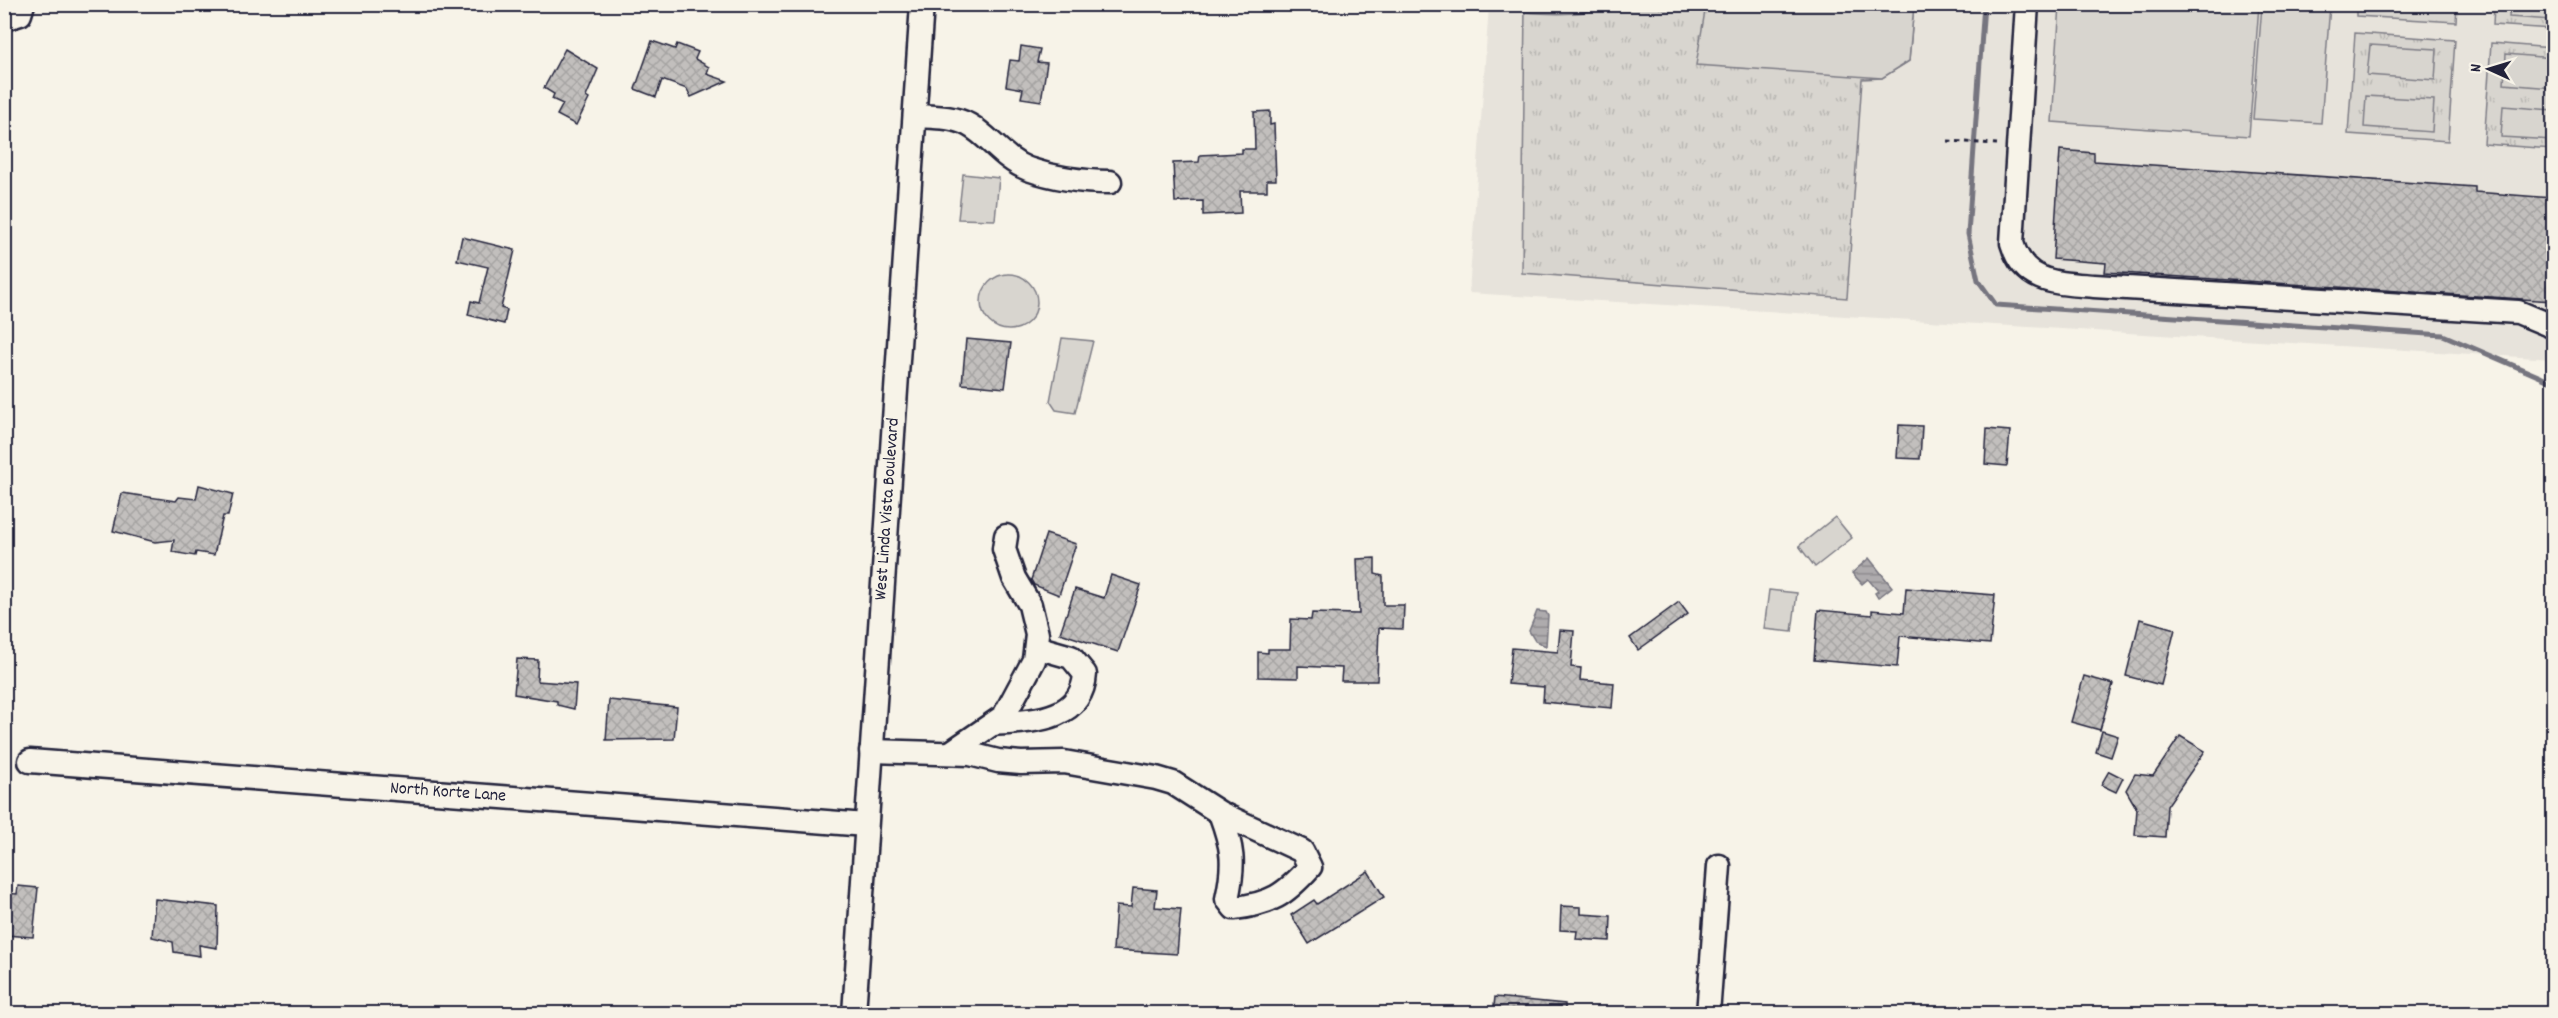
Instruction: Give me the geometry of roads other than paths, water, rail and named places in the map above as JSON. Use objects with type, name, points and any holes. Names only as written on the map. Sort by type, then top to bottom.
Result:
[{"type":"street","points":[[4,19],[20,14],[23,4]]},
{"type":"street","name":"West Linda Vista Boulevard","points":[[854,1014],[922,4]]},
{"type":"street","points":[[2027,4],[2012,243],[2017,260],[2040,278],[2057,283],[2094,286],[2518,312],[2553,327]]},
{"type":"street","points":[[915,116],[949,118],[970,125],[1004,154],[1028,169],[1084,182],[1110,182]]},
{"type":"street","points":[[950,753],[1004,716],[1034,660],[1037,634],[1030,605],[1014,578],[1004,549],[1006,536]]},
{"type":"street","points":[[994,724],[1023,722],[1056,714],[1074,705],[1084,690],[1085,674],[1071,657],[1036,647]]},
{"type":"street","points":[[871,750],[950,753],[998,761],[1064,762],[1156,778],[1173,783],[1220,813],[1302,851],[1310,867],[1290,890],[1261,905],[1234,908],[1227,899],[1234,869],[1232,847],[1220,813]]},
{"type":"street","name":"North Korte Lane","points":[[30,761],[866,825]]},
{"type":"street","points":[[1708,1014],[1719,866]]},
{"type":"waterway","points":[[1984,4],[1968,234],[1978,280],[1996,305],[2443,335],[2554,383]]}]
